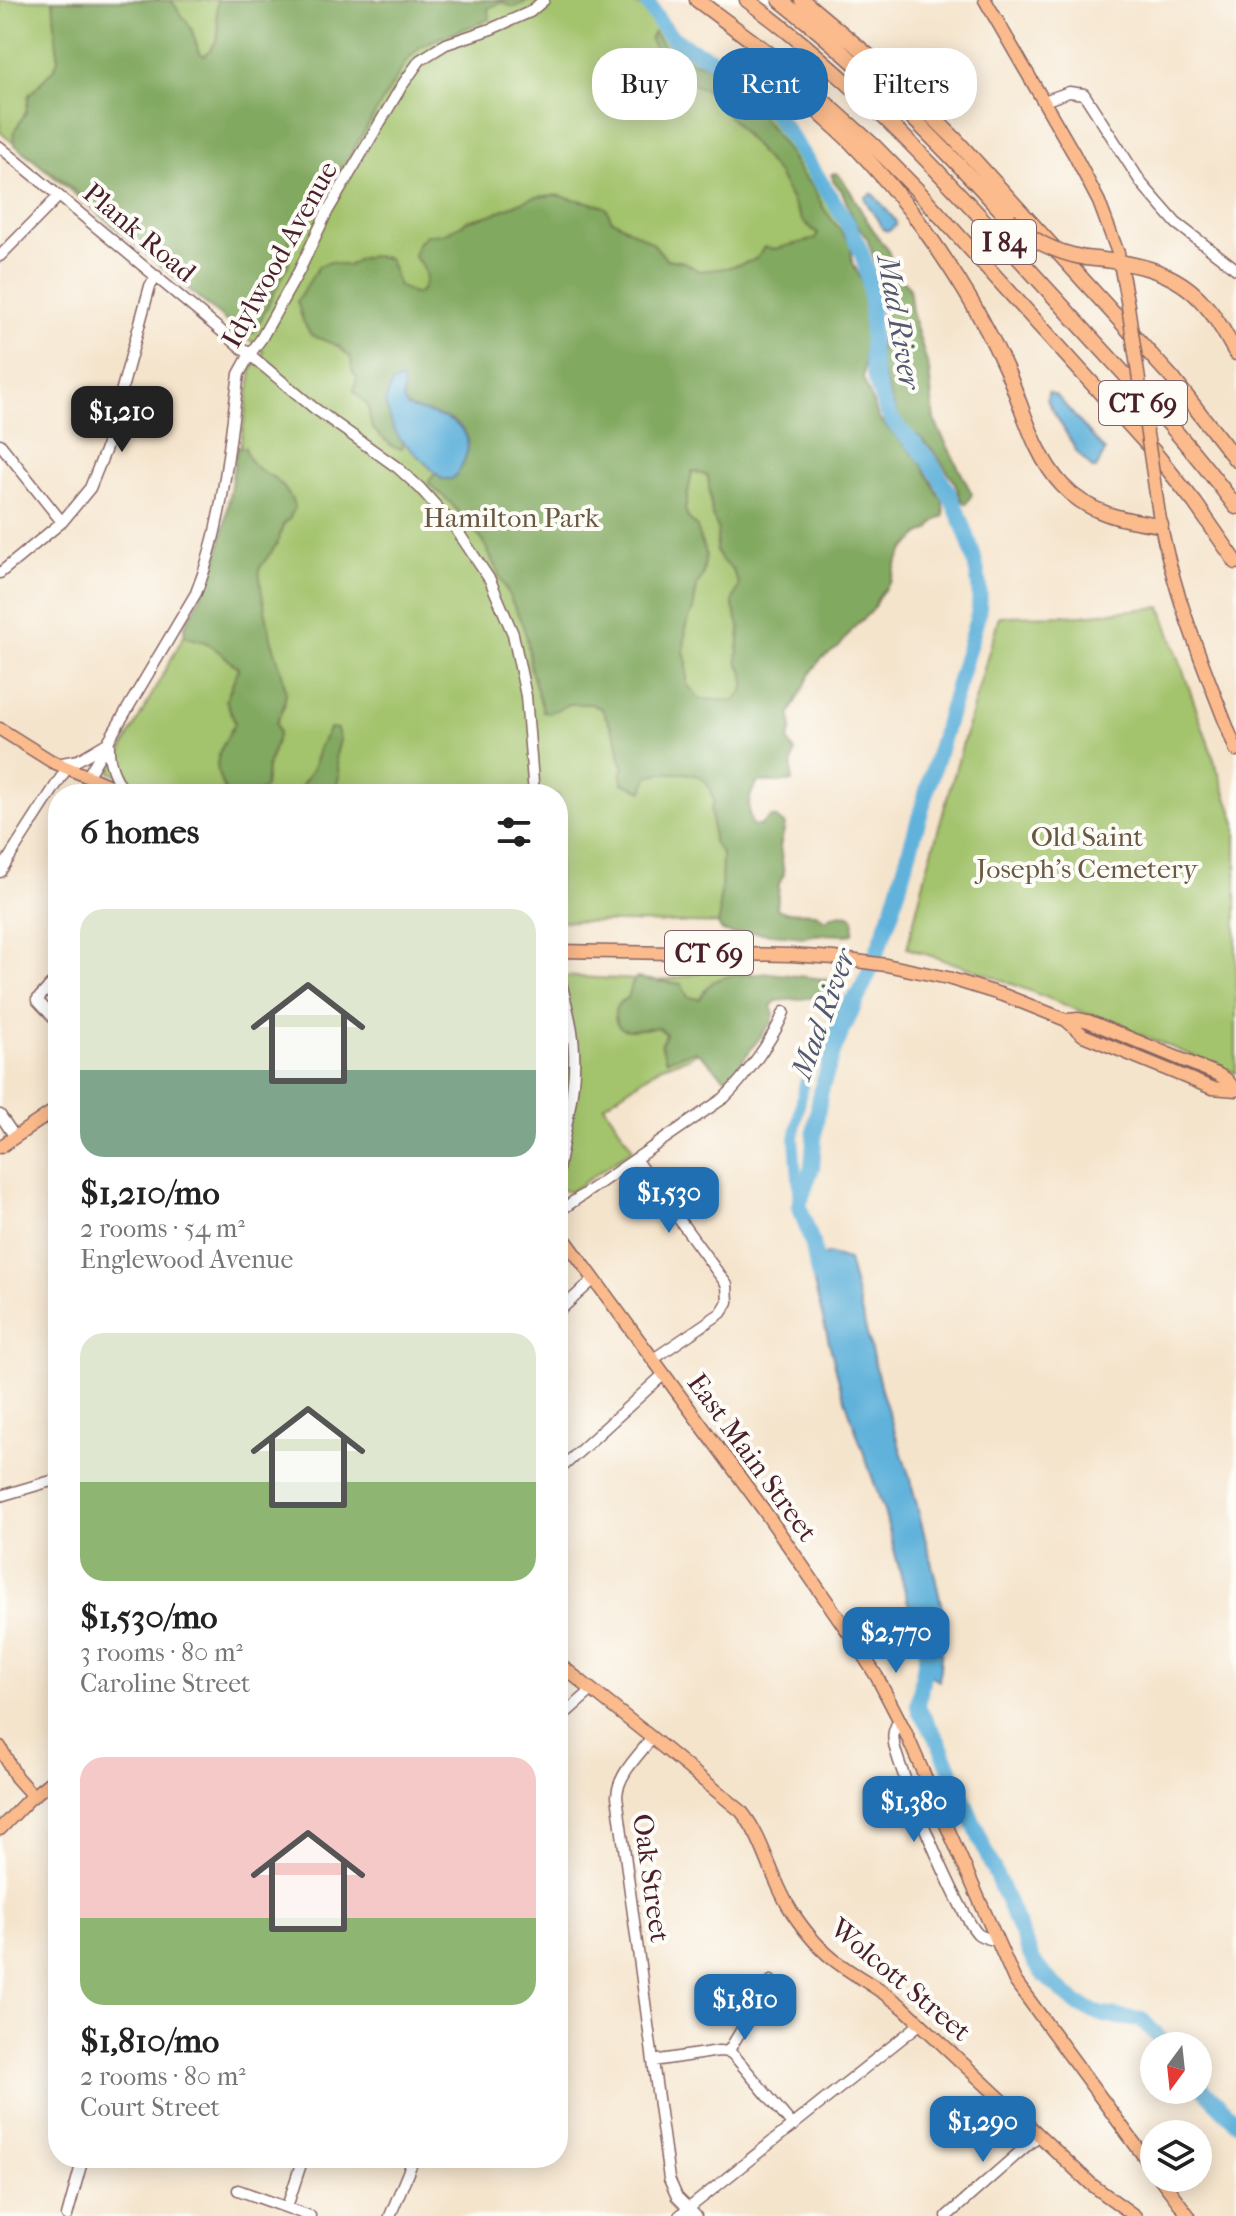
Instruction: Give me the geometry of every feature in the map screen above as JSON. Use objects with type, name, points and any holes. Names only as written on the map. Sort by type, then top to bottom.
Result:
[{"type":"highway","name":"I 84","points":[[697,0],[762,48]]},
{"type":"highway","name":"I 84","points":[[747,0],[838,73],[922,152],[1188,446],[1236,507]]},
{"type":"highway","points":[[780,0],[893,97],[1028,235],[1063,253],[1120,261],[1162,274],[1192,291],[1211,311],[1236,353]]},
{"type":"highway","points":[[802,0],[867,53],[954,138],[1173,379],[1236,460]]},
{"type":"highway","name":"I 84","points":[[828,104],[918,191],[1155,453],[1236,562]]},
{"type":"highway","points":[[828,119],[909,209],[939,251],[989,334],[1039,448],[1059,482],[1079,500],[1101,513],[1161,525]]},
{"type":"main road","name":"CT 69","points":[[985,0],[1095,192],[1110,229],[1120,261],[1128,306],[1161,525],[1189,624],[1236,750]]},
{"type":"main road","points":[[0,729],[62,766],[104,784]]},
{"type":"main road","name":"CT 69","points":[[568,951],[759,954],[886,965],[964,982],[1066,1020],[1084,1020],[1222,1076],[1235,1089]]},
{"type":"main road","points":[[0,1147],[48,1115]]},
{"type":"main road","name":"East Main Street","points":[[568,1244],[755,1498],[877,1677],[899,1719],[1011,1975],[1140,2151]]},
{"type":"main road","name":"Wolcott Street","points":[[568,1671],[745,1816],[787,1905],[820,1947],[838,1964],[894,1999],[1092,2185],[1135,2216]]},
{"type":"main road","points":[[0,1747],[16,1777],[33,1796]]},
{"type":"main road","points":[[0,1829],[48,1784]]},
{"type":"main road","points":[[1171,2192],[1189,2216]]},
{"type":"street","name":"Idylwood Avenue","points":[[87,777],[196,593],[215,535],[239,374],[299,271],[327,212],[420,60],[446,44],[530,12],[544,0]]},
{"type":"street","points":[[1044,101],[1069,92],[1084,94],[1142,184],[1176,223],[1236,269]]},
{"type":"street","name":"Plank Road","points":[[0,147],[325,417],[409,477],[444,514],[471,549],[497,593],[508,620],[526,696],[533,784]]},
{"type":"street","points":[[0,256],[59,196]]},
{"type":"street","points":[[0,573],[62,522],[90,488],[99,469],[150,286],[157,276]]},
{"type":"street","points":[[0,444],[62,522]]},
{"type":"street","points":[[51,784],[62,766],[109,742]]},
{"type":"street","points":[[109,742],[111,771],[120,784]]},
{"type":"street","points":[[0,872],[48,790]]},
{"type":"street","points":[[48,988],[37,1000],[48,1012]]},
{"type":"street","points":[[568,1205],[729,1093],[777,1028],[784,1012]]},
{"type":"street","points":[[568,1015],[574,1058],[568,1109]]},
{"type":"street","points":[[0,1115],[15,1137]]},
{"type":"street","points":[[635,1159],[727,1285],[728,1302],[721,1313],[652,1360]]},
{"type":"street","points":[[568,1303],[594,1279]]},
{"type":"street","points":[[568,1462],[663,1375]]},
{"type":"street","points":[[0,1496],[48,1482]]},
{"type":"street","points":[[568,1711],[592,1690]]},
{"type":"street","name":"East Main Street","points":[[899,1719],[893,1733],[895,1751],[933,1846],[976,1931],[995,1940]]},
{"type":"street","name":"Oak Street","points":[[652,1738],[622,1777],[617,1796],[669,2179],[688,2213]]},
{"type":"street","points":[[728,2052],[771,1981]]},
{"type":"street","points":[[688,2213],[921,2023]]},
{"type":"street","points":[[653,2061],[728,2052],[793,2126]]},
{"type":"street","points":[[947,2216],[1039,2135]]},
{"type":"street","points":[[67,2216],[80,2168]]},
{"type":"street","points":[[287,2207],[300,2168]]},
{"type":"street","points":[[390,2216],[410,2168]]},
{"type":"street","points":[[238,2190],[310,2216]]},
{"type":"green space","name":"Hamilton Park","points":[[0,0],[629,0],[669,23],[676,32],[713,56],[713,120],[780,120],[839,201],[861,251],[753,261],[794,410],[740,761],[744,924],[568,921],[568,784],[138,784],[110,772],[213,582],[231,506],[252,369],[264,352],[0,132]]},
{"type":"green space","points":[[53,0],[171,0],[191,28],[199,52],[204,56],[218,35],[217,0],[527,0],[517,6],[502,2],[488,8],[489,19],[420,47],[407,60],[322,208],[309,213],[290,236],[289,263],[255,332],[248,334],[239,332],[102,213],[15,145],[13,134],[26,112],[29,95],[54,69],[58,60]]},
{"type":"green space","points":[[654,32],[665,48],[655,48],[650,39]]},
{"type":"green space","points":[[697,63],[713,68],[712,93],[697,86]]},
{"type":"green space","points":[[732,120],[764,120],[851,245],[852,261],[864,286],[867,319],[863,378],[879,419],[919,460],[943,502],[944,516],[904,550],[891,581],[872,611],[839,647],[821,659],[811,673],[790,714],[792,728],[788,741],[795,752],[792,782],[758,782],[750,798],[749,815],[753,826],[760,826],[770,817],[785,825],[780,847],[784,874],[779,884],[777,909],[816,913],[825,920],[839,914],[850,915],[854,919],[853,934],[805,937],[722,931],[718,924],[722,854],[713,842],[711,810],[714,800],[707,783],[699,776],[661,773],[648,776],[643,791],[622,783],[624,768],[617,739],[602,709],[591,704],[570,704],[549,713],[543,711],[522,623],[483,541],[449,501],[429,484],[436,473],[442,479],[462,467],[468,448],[465,433],[452,421],[407,407],[401,380],[397,380],[386,402],[403,442],[402,449],[393,447],[374,430],[368,406],[354,391],[357,378],[352,370],[351,358],[338,346],[311,335],[297,301],[319,266],[330,262],[348,266],[373,256],[389,259],[399,286],[414,294],[419,293],[426,278],[414,256],[417,244],[426,235],[443,234],[466,221],[534,197],[555,195],[601,205],[607,209],[611,219],[653,243],[666,259],[684,262],[699,271],[726,268],[751,261],[758,257],[764,247],[774,249],[815,239],[818,234],[802,220],[778,174]],"holes":[[[692,471],[708,476],[712,515],[718,529],[716,551],[732,569],[739,585],[733,607],[740,629],[737,661],[745,684],[734,701],[699,699],[687,684],[684,651],[686,625],[693,610],[706,554],[697,527],[685,510]]]},
{"type":"green space","points":[[834,173],[851,192],[887,248],[896,272],[909,287],[912,312],[929,370],[934,420],[972,494],[966,504],[933,451],[920,437],[904,428],[899,420],[878,362],[884,320],[877,267],[867,238],[833,180]]},
{"type":"green space","points":[[245,447],[252,464],[278,482],[295,506],[283,525],[277,544],[259,569],[271,638],[286,693],[276,723],[279,733],[267,768],[265,784],[222,784],[218,757],[235,723],[226,700],[238,668],[207,643],[184,635],[185,624],[217,559],[239,448]]},
{"type":"green space","name":"Old Saint Joseph's Cemetery","points":[[1161,607],[1236,823],[1236,1073],[987,974],[907,948],[999,616],[1082,615]]},
{"type":"green space","points":[[330,728],[337,729],[340,740],[336,755],[337,784],[303,784],[314,766],[319,747]]},
{"type":"green space","points":[[710,971],[751,971],[757,1019],[766,1027],[727,1081],[705,1046],[689,1058],[662,1066],[604,1105],[633,1149],[568,1192],[568,976],[660,981]]},
{"type":"green space","points":[[770,973],[825,979],[835,988],[814,997],[776,1001],[771,1006],[774,1015],[771,1023],[728,1079],[695,1051],[666,1060],[661,1044],[666,1034],[659,1028],[626,1030],[617,1024],[616,1007],[628,998],[636,978],[681,984],[688,997],[700,999],[713,982],[721,978]]},
{"type":"water","points":[[872,193],[895,220],[896,225],[889,231],[884,230],[865,200]]},
{"type":"water","points":[[401,379],[407,407],[448,420],[464,432],[468,441],[467,452],[452,479],[442,479],[400,439],[393,428],[385,402],[392,384]]},
{"type":"water","points":[[1048,392],[1057,396],[1105,451],[1096,469],[1077,452],[1047,400]]},
{"type":"water","points":[[827,1254],[848,1260],[882,1393],[910,1478],[944,1617],[939,1681],[920,1672],[922,1656],[884,1511],[840,1385],[810,1267],[815,1257]]},
{"type":"waterway","name":"Mad River","points":[[646,0],[674,39],[728,69],[765,101],[848,225],[868,276],[873,366],[881,396],[893,421],[927,458],[948,492],[966,533],[978,576],[978,615],[892,911],[871,968],[834,1050],[821,1090],[812,1167],[799,1205],[813,1246],[819,1277]]},
{"type":"waterway","points":[[799,1202],[794,1139],[804,1083],[833,1022],[850,998],[862,989]]},
{"type":"waterway","name":"Mad River","points":[[927,1651],[919,1710],[938,1741],[1033,1961],[1077,2004],[1103,2015],[1142,2020],[1154,2032]]},
{"type":"waterway","name":"Mad River","points":[[1212,2098],[1236,2122]]}]
